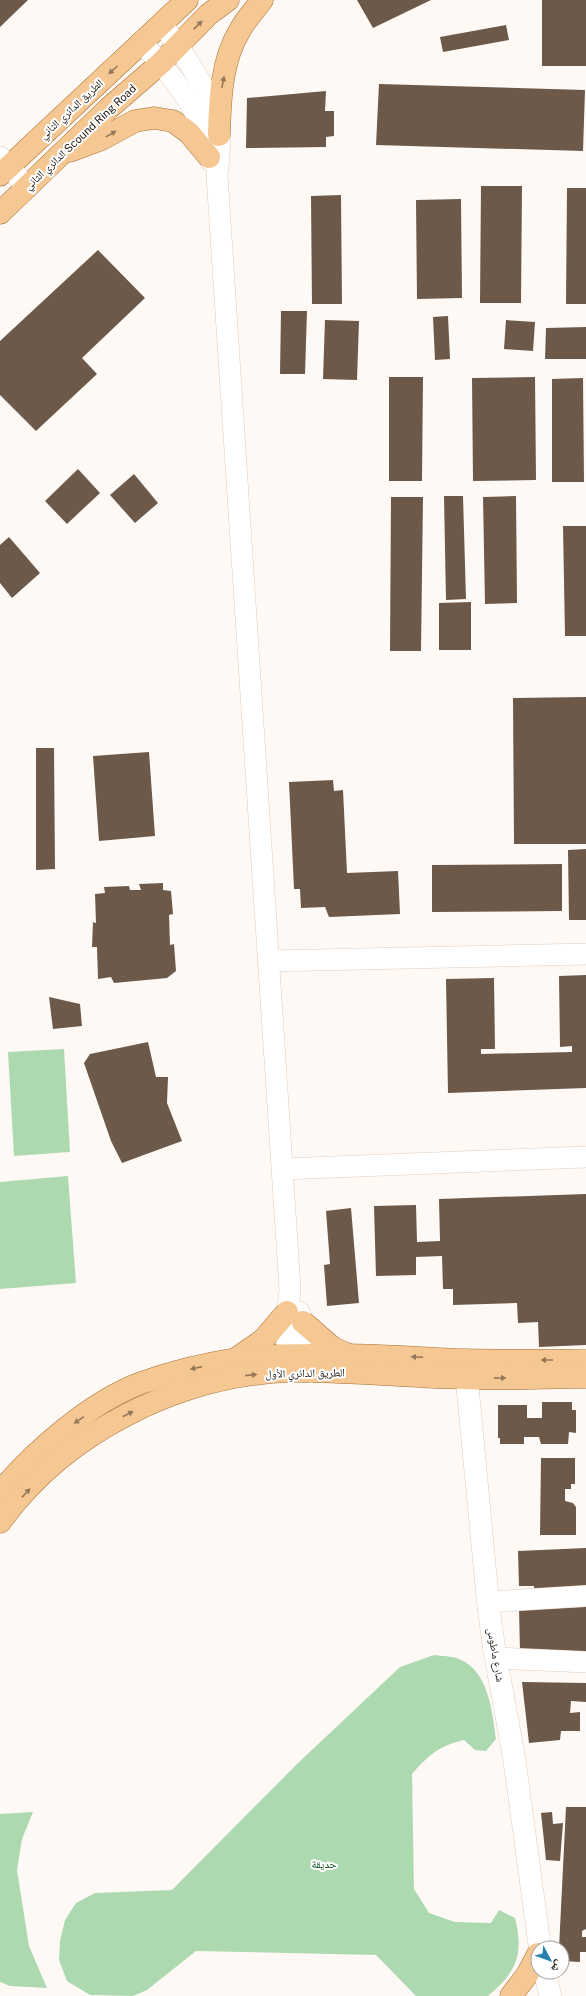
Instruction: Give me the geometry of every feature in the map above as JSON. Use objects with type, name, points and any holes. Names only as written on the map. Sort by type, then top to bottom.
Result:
[{"type":"main road","name":"الطريق الدائري الثاني","points":[[3,166],[142,43],[187,0]]},
{"type":"main road","name":"الدائري الثاني Scound Ring Road","points":[[0,213],[110,108],[161,62],[209,14],[228,0]]},
{"type":"main road","points":[[219,135],[220,97],[228,58],[240,30],[262,0]]},
{"type":"main road","points":[[62,155],[102,140],[135,121],[154,118],[173,121],[189,133],[213,166]]},
{"type":"main road","points":[[236,1358],[295,1317],[333,1348],[346,1354]]},
{"type":"main road","name":"الطريق الدائري الأول","points":[[0,1522],[54,1464],[108,1425],[140,1408],[208,1384],[346,1354],[465,1369],[586,1361]]},
{"type":"main road","name":"الطريق الدائري الأول","points":[[0,1492],[42,1448],[71,1425],[107,1401],[140,1384],[183,1371],[236,1358],[299,1363],[465,1369],[586,1377]]},
{"type":"main road","points":[[511,1996],[530,1969]]},
{"type":"street","points":[[162,24],[210,99],[216,117],[220,156],[213,166]]},
{"type":"street","points":[[142,43],[161,62],[192,107],[201,124],[213,166],[242,529],[268,961],[284,1170],[290,1289],[295,1317],[299,1363]]},
{"type":"street","points":[[3,166],[27,187]]},
{"type":"street","points":[[268,961],[586,954]]},
{"type":"street","points":[[284,1170],[586,1157]]},
{"type":"street","name":"شارع ماطوس","points":[[465,1369],[488,1602],[496,1658],[514,1752],[539,1940]]},
{"type":"street","points":[[488,1602],[586,1596]]},
{"type":"street","points":[[496,1658],[586,1662]]},
{"type":"street","points":[[547,1980],[550,1996]]},
{"type":"green space","points":[[64,1049],[70,1152],[14,1156],[8,1052]]},
{"type":"green space","points":[[68,1176],[76,1283],[0,1289],[0,1182]]},
{"type":"green space","name":"حديقة","points":[[434,1655],[459,1659],[469,1665],[477,1673],[483,1682],[487,1693],[493,1717],[496,1739],[486,1751],[475,1750],[464,1740],[447,1745],[429,1756],[412,1774],[414,1889],[429,1913],[455,1922],[491,1923],[499,1910],[515,1918],[519,1942],[516,1962],[506,1979],[488,1996],[416,1996],[376,1955],[196,1951],[147,1990],[133,1996],[90,1995],[67,1981],[59,1960],[60,1941],[65,1920],[76,1903],[95,1893],[172,1890],[297,1764],[400,1667]]},
{"type":"green space","points":[[33,1812],[22,1839],[17,1870],[29,1946],[47,1988],[10,1986],[0,1982],[0,1814]]},
{"type":"building","points":[[0,0],[28,0],[0,27]]},
{"type":"building","points":[[357,0],[431,0],[373,28]]},
{"type":"building","points":[[542,0],[586,0],[586,66],[542,66]]},
{"type":"building","points":[[506,25],[509,40],[443,52],[440,37]]},
{"type":"building","points":[[379,84],[585,90],[583,151],[376,145]]},
{"type":"building","points":[[326,91],[325,111],[334,111],[334,136],[326,137],[326,147],[246,148],[247,98]]},
{"type":"building","points":[[481,186],[522,186],[521,303],[480,303]]},
{"type":"building","points":[[567,188],[586,188],[586,304],[566,304]]},
{"type":"building","points":[[341,195],[342,304],[312,304],[311,196]]},
{"type":"building","points":[[461,199],[462,298],[417,299],[416,200]]},
{"type":"building","points":[[98,250],[145,298],[82,358],[97,374],[36,431],[0,395],[0,341]]},
{"type":"building","points":[[281,311],[307,311],[305,374],[280,374]]},
{"type":"building","points":[[448,316],[450,359],[435,360],[433,317]]},
{"type":"building","points":[[325,320],[359,321],[357,380],[323,379]]},
{"type":"building","points":[[506,320],[535,322],[533,351],[504,349]]},
{"type":"building","points":[[586,327],[586,359],[545,359],[546,328]]},
{"type":"building","points":[[389,377],[423,377],[422,481],[389,481]]},
{"type":"building","points":[[535,377],[536,480],[473,481],[472,378]]},
{"type":"building","points":[[583,378],[584,482],[552,482],[552,379]]},
{"type":"building","points":[[78,469],[100,493],[67,524],[45,501]]},
{"type":"building","points":[[134,474],[158,503],[135,523],[110,495]]},
{"type":"building","points":[[444,496],[463,496],[466,599],[446,600]]},
{"type":"building","points":[[516,496],[517,603],[485,604],[483,497]]},
{"type":"building","points":[[391,497],[423,497],[421,651],[390,651]]},
{"type":"building","points":[[563,526],[586,526],[586,636],[565,636]]},
{"type":"building","points":[[9,537],[40,573],[12,598],[0,583],[0,545]]},
{"type":"building","points":[[471,602],[471,650],[439,650],[439,603]]},
{"type":"building","points":[[586,697],[586,844],[514,844],[513,698]]},
{"type":"building","points":[[36,748],[54,748],[55,869],[36,870]]},
{"type":"building","points":[[149,752],[155,836],[99,841],[93,756]]},
{"type":"building","points":[[333,780],[334,791],[343,790],[347,873],[398,871],[400,914],[329,917],[325,907],[301,908],[300,889],[294,889],[289,782]]},
{"type":"building","points":[[586,849],[586,920],[569,920],[568,850]]},
{"type":"building","points":[[562,864],[562,911],[432,912],[432,865]]},
{"type":"building","points":[[163,883],[163,890],[171,891],[173,914],[169,915],[170,945],[174,944],[176,971],[167,978],[114,983],[111,977],[98,979],[97,947],[92,947],[93,922],[96,923],[95,894],[105,893],[104,887],[129,886],[130,890],[141,890],[139,884]]},
{"type":"building","points":[[586,975],[586,1088],[448,1093],[446,979],[494,978],[495,1049],[481,1049],[481,1054],[572,1052],[572,1046],[560,1047],[559,976]]},
{"type":"building","points":[[49,997],[80,1004],[82,1026],[53,1029]]},
{"type":"building","points":[[148,1042],[156,1077],[168,1077],[167,1103],[182,1141],[122,1163],[111,1141],[84,1063],[90,1054]]},
{"type":"building","points":[[586,1194],[586,1345],[539,1347],[538,1322],[518,1323],[517,1303],[453,1305],[453,1289],[443,1289],[442,1256],[416,1257],[416,1275],[376,1276],[374,1206],[416,1205],[417,1242],[440,1241],[439,1199]]},
{"type":"building","points":[[351,1208],[359,1303],[327,1306],[324,1265],[330,1264],[326,1211]]},
{"type":"building","points":[[542,1402],[572,1402],[572,1410],[576,1410],[576,1433],[569,1432],[568,1444],[541,1444],[539,1437],[524,1437],[524,1444],[500,1444],[500,1438],[498,1438],[498,1405],[527,1405],[527,1418],[542,1418]]},
{"type":"building","points":[[541,1458],[575,1458],[575,1484],[571,1484],[571,1489],[565,1489],[565,1501],[573,1503],[576,1507],[576,1535],[540,1535]]},
{"type":"building","points":[[586,1548],[586,1587],[534,1589],[534,1586],[519,1586],[518,1551]]},
{"type":"building","points":[[586,1607],[586,1651],[520,1652],[519,1608]]},
{"type":"building","points":[[522,1682],[586,1683],[586,1702],[571,1701],[570,1713],[580,1712],[580,1731],[561,1731],[560,1740],[529,1743]]},
{"type":"building","points":[[566,1807],[586,1807],[586,1929],[582,1931],[582,1937],[586,1937],[586,1952],[580,1952],[580,1962],[570,1961],[570,1940],[559,1940]]},
{"type":"building","points":[[552,1812],[553,1824],[563,1823],[560,1861],[546,1860],[541,1813]]}]
